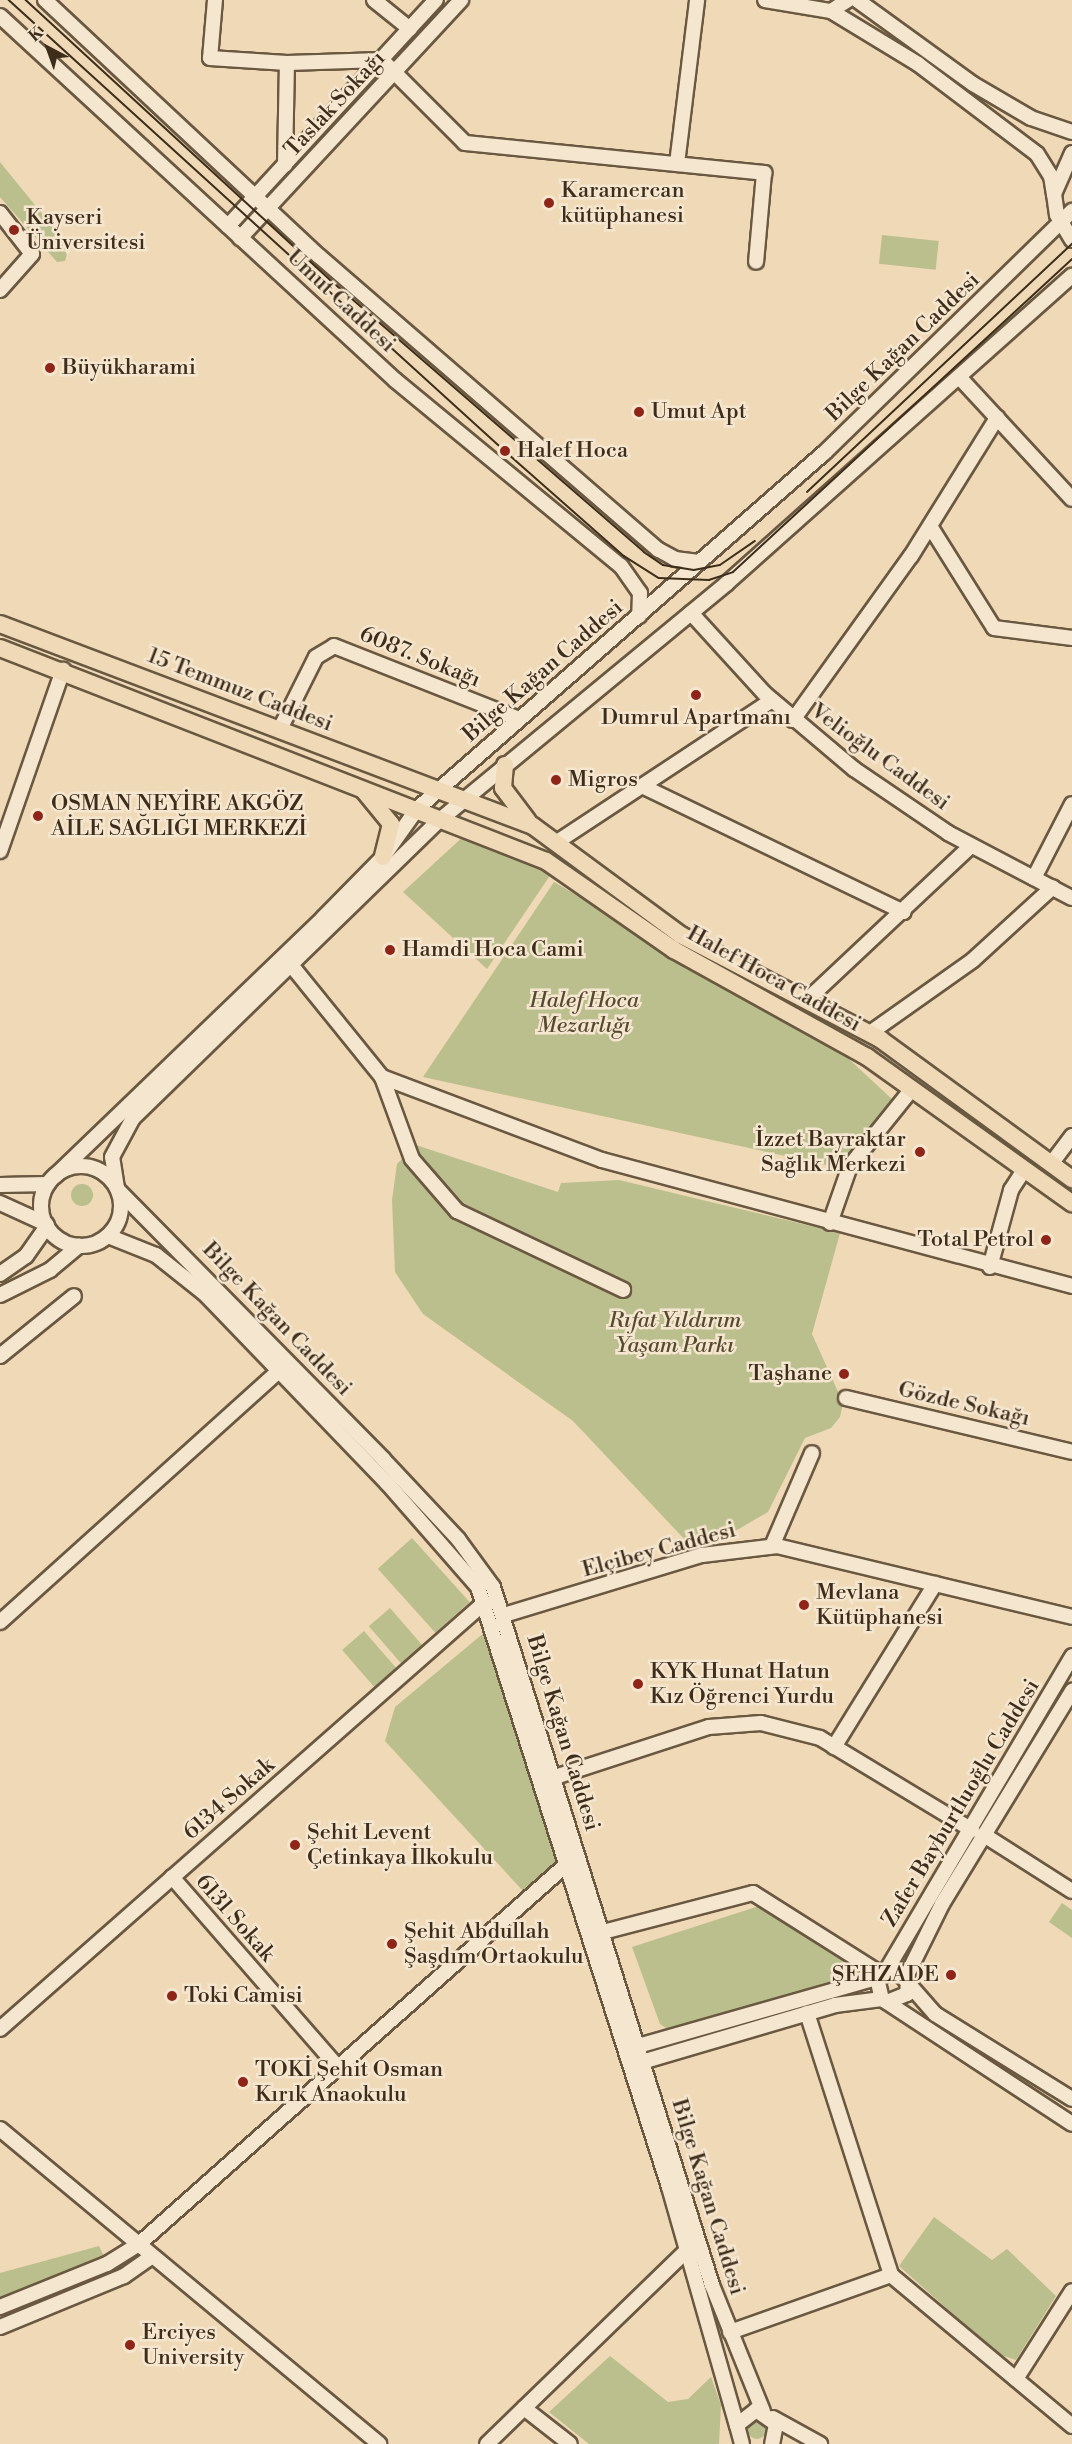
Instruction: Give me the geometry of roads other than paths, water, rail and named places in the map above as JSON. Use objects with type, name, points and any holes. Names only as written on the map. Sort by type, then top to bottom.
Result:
[{"type":"main road","name":"15 Temmuz Caddesi","points":[[0,624],[464,798]]},
{"type":"main road","name":"15 Temmuz Caddesi","points":[[0,648],[63,670],[441,819]]},
{"type":"main road","points":[[505,765],[507,797],[533,826]]},
{"type":"main road","points":[[359,786],[391,824],[383,857]]},
{"type":"main road","name":"Halef Hoca Caddesi","points":[[464,798],[533,826],[560,840],[681,934],[870,1033],[1072,1179]]},
{"type":"main road","name":"Halef Hoca Caddesi","points":[[441,819],[546,861],[674,950],[802,1017],[912,1089],[1072,1203]]},
{"type":"street","name":"Umut Caddesi","points":[[45,0],[254,198],[659,550],[675,559],[699,562]]},
{"type":"street","points":[[215,0],[210,58],[287,63],[382,60],[465,144],[764,172],[756,262]]},
{"type":"street","points":[[374,0],[410,29]]},
{"type":"street","name":"Taslak Sokağı","points":[[228,226],[436,0]]},
{"type":"street","name":"Taslak Sokağı","points":[[240,238],[461,0]]},
{"type":"street","points":[[677,164],[697,0]]},
{"type":"street","points":[[765,0],[833,6],[848,0]]},
{"type":"street","points":[[857,0],[973,84],[1031,118],[1072,132]]},
{"type":"street","points":[[833,6],[1018,137],[1047,168],[1060,222],[1072,240]]},
{"type":"street","name":"Umut Caddesi","points":[[0,16],[395,380],[621,566],[640,593],[639,616]]},
{"type":"street","points":[[285,165],[287,63]]},
{"type":"street","points":[[1054,194],[1072,153]]},
{"type":"street","name":"Bilge Kağan Caddesi","points":[[51,1180],[383,857],[417,809],[831,446],[1072,211]]},
{"type":"street","points":[[0,213],[32,254],[0,290]]},
{"type":"street","name":"Bilge Kağan Caddesi","points":[[632,2048],[603,1932],[504,1615],[487,1576],[458,1539],[118,1189],[112,1157],[124,1129],[441,819],[692,613],[1072,276]]},
{"type":"street","points":[[959,377],[1072,499]]},
{"type":"street","points":[[793,720],[930,526],[998,418]]},
{"type":"street","points":[[930,526],[994,628],[1072,638]]},
{"type":"street","name":"Velioğlu Caddesi","points":[[692,613],[793,720],[885,792],[971,846],[1072,898]]},
{"type":"street","name":"6087. Sokağı","points":[[280,729],[316,657],[334,646],[519,719]]},
{"type":"street","points":[[0,851],[63,670]]},
{"type":"street","points":[[560,840],[646,788],[772,700]]},
{"type":"street","points":[[646,788],[904,912]]},
{"type":"street","points":[[1034,878],[1072,804]]},
{"type":"street","points":[[808,999],[904,912],[971,846]]},
{"type":"street","points":[[870,1033],[973,960],[1053,887]]},
{"type":"street","points":[[292,966],[382,1077],[412,1159],[457,1211],[469,1222],[623,1290]]},
{"type":"street","points":[[382,1077],[602,1160],[990,1267],[1072,1286]]},
{"type":"street","points":[[830,1223],[850,1166],[912,1089]]},
{"type":"street","points":[[1051,1164],[1072,1136]]},
{"type":"street","points":[[0,1185],[51,1180],[84,1166],[103,1172],[118,1189],[120,1218],[108,1236],[79,1246],[50,1270],[0,1295]]},
{"type":"street","points":[[990,1267],[1011,1190],[1024,1170]]},
{"type":"street","points":[[0,1274],[26,1256],[46,1225],[41,1204],[51,1180]]},
{"type":"street","points":[[0,1203],[46,1225],[59,1240],[79,1246]]},
{"type":"street","name":"Bilge Kağan Caddesi","points":[[108,1236],[140,1246],[172,1266],[280,1370],[460,1562],[485,1602],[567,1864],[730,2332],[768,2415]]},
{"type":"street","points":[[0,1356],[74,1296]]},
{"type":"street","points":[[0,1622],[280,1370]]},
{"type":"street","name":"Gözde Sokağı","points":[[846,1398],[1072,1452]]},
{"type":"street","points":[[772,1546],[812,1454]]},
{"type":"street","name":"Elçibey Caddesi","points":[[504,1615],[702,1555],[772,1546],[1072,1617]]},
{"type":"street","points":[[834,1747],[935,1584]]},
{"type":"street","name":"6134 Sokak","points":[[0,2029],[485,1602]]},
{"type":"street","name":"Zafer Bayburtluoğlu Caddesi","points":[[884,2001],[903,1998],[907,1980],[978,1833],[1072,1656]]},
{"type":"street","name":"Zafer Bayburtluoğlu Caddesi","points":[[881,1974],[1072,1691]]},
{"type":"street","points":[[555,1777],[738,1722],[785,1727],[834,1747],[1072,1891]]},
{"type":"street","points":[[0,2307],[107,2264],[139,2244],[567,1864]]},
{"type":"street","name":"6131 Sokak","points":[[172,1877],[338,2067]]},
{"type":"street","points":[[603,1932],[753,1893],[881,1974],[907,1980],[936,2014],[1072,2099]]},
{"type":"street","points":[[881,1974],[884,2001]]},
{"type":"street","points":[[632,2048],[881,1974]]},
{"type":"street","points":[[637,2063],[807,2013],[884,2001],[1072,2124]]},
{"type":"street","points":[[807,2013],[891,2275],[1072,2426]]},
{"type":"street","name":"Bilge Kağan Caddesi","points":[[637,2063],[738,2437]]},
{"type":"street","points":[[0,2129],[139,2244],[151,2257],[379,2444]]},
{"type":"street","points":[[487,2444],[688,2249]]},
{"type":"street","points":[[0,2326],[124,2276],[151,2257]]},
{"type":"street","points":[[730,2332],[891,2275]]},
{"type":"street","points":[[1016,2379],[1072,2290]]},
{"type":"street","points":[[524,2408],[570,2444]]},
{"type":"street","points":[[738,2437],[745,2414],[768,2415],[820,2444]]},
{"type":"street","points":[[768,2415],[777,2430],[772,2444]]},
{"type":"tram line","points":[[9,0],[505,451],[624,556],[659,578],[709,580],[733,572],[1072,259]]},
{"type":"tram line","points":[[26,0],[334,283],[644,552],[663,565],[694,570],[720,565],[755,541]]},
{"type":"tram line","points":[[807,492],[1072,244]]},
{"type":"place","name":"Karamercan kütüphanesi","points":[[549,203]]},
{"type":"place","name":"Kayseri Üniversitesi","points":[[14,230]]},
{"type":"place","name":"Büyükharami","points":[[50,368]]},
{"type":"place","name":"Umut Apt","points":[[639,412]]},
{"type":"place","name":"Halef Hoca","points":[[505,451]]},
{"type":"place","name":"Dumrul Apartmanı","points":[[696,695]]},
{"type":"place","name":"Migros","points":[[556,780]]},
{"type":"place","name":"OSMAN NEYİRE AKGÖZ AİLE SAĞLIĞI MERKEZİ","points":[[38,816]]},
{"type":"place","name":"Hamdi Hoca Cami","points":[[390,950]]},
{"type":"place","name":"İzzet Bayraktar Sağlık Merkezi","points":[[920,1152]]},
{"type":"place","name":"Total Petrol","points":[[1046,1240]]},
{"type":"place","name":"Taşhane","points":[[844,1374]]},
{"type":"place","name":"Mevlana Kütüphanesi","points":[[804,1605]]},
{"type":"place","name":"KYK Hunat Hatun Kız Öğrenci Yurdu","points":[[638,1684]]},
{"type":"place","name":"Şehit Levent Çetinkaya İlkokulu","points":[[295,1845]]},
{"type":"place","name":"Şehit Abdullah Şaşdım Ortaokulu","points":[[392,1944]]},
{"type":"place","name":"ŞEHZADE","points":[[951,1975]]},
{"type":"place","name":"Toki Camisi","points":[[172,1996]]},
{"type":"place","name":"TOKİ Şehit Osman Kırık Anaokulu","points":[[243,2082]]},
{"type":"place","name":"Erciyes University","points":[[130,2345]]},
{"type":"park label","name":"Halef Hoca Mezarlığı","points":[[584,1012]]},
{"type":"park label","name":"Rıfat Yıldırım Yaşam Parkı","points":[[675,1332]]}]
